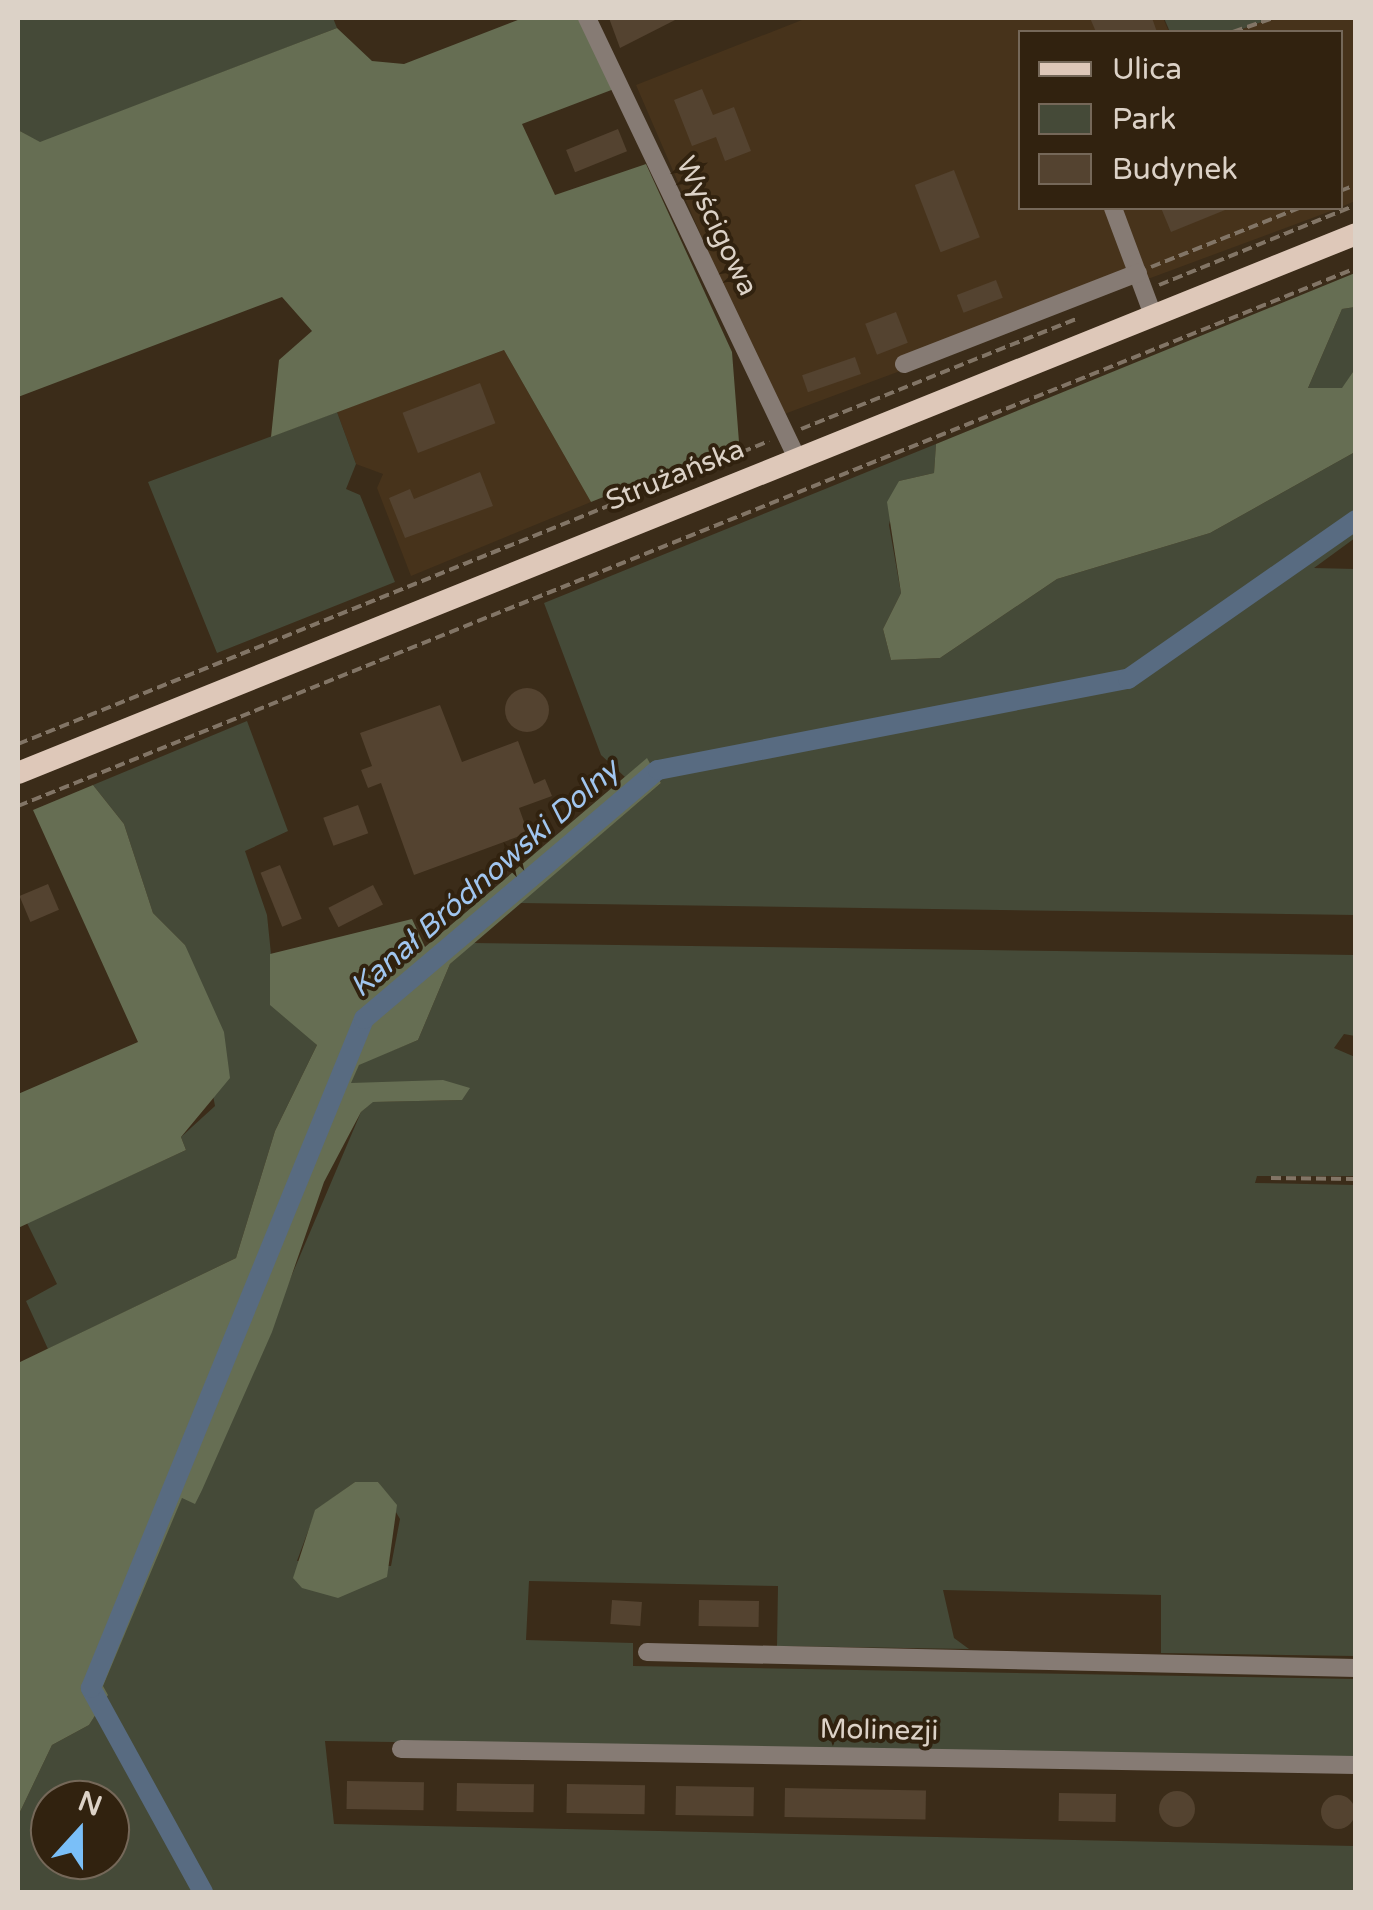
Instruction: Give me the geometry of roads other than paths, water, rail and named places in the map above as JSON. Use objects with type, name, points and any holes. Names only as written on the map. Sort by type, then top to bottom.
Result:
[{"type":"main road","name":"Strużańska","points":[[18,774],[1356,234]]},
{"type":"street","name":"Wyścigowa","points":[[587,18],[797,458]]},
{"type":"street","points":[[1114,210],[1153,315]]},
{"type":"street","points":[[904,364],[1141,282]]},
{"type":"street","points":[[647,1652],[1356,1668]]},
{"type":"street","name":"Molinezji","points":[[401,1749],[1356,1765]]},
{"type":"waterway","name":"Kanał Bródnowski Dolny","points":[[203,1892],[91,1688],[364,1019],[658,770],[1128,679],[1356,520]]}]
